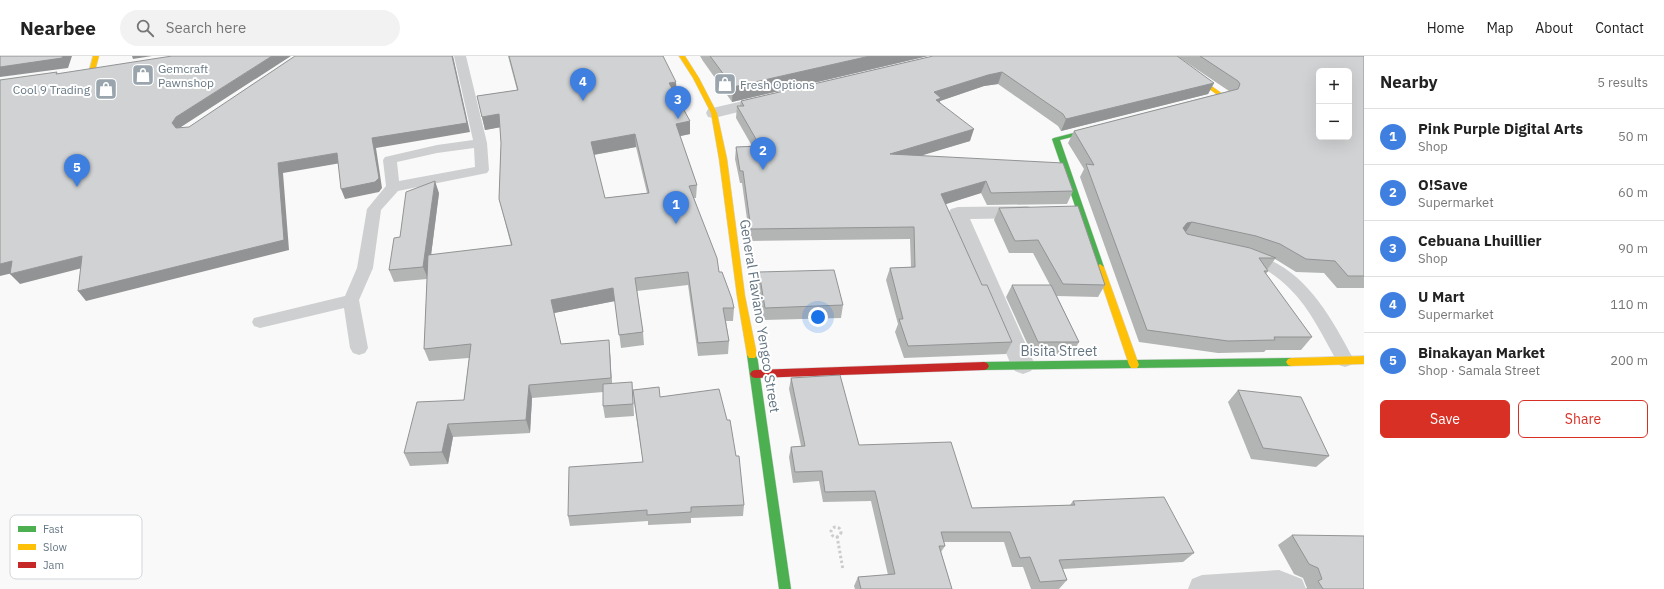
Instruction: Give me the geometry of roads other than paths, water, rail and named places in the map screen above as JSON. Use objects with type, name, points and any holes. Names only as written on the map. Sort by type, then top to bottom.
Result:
[{"type":"street","points":[[92,70],[96,56]]},
{"type":"street","name":"General Flaviano Yengco Street","points":[[682,56],[700,84],[714,113],[723,159],[740,296],[755,374],[784,589]]},
{"type":"street","points":[[1165,56],[1224,97],[1193,105]]},
{"type":"street","points":[[714,113],[784,97]]},
{"type":"street","points":[[1109,126],[1056,139],[1072,211],[1134,365]]},
{"type":"street","points":[[1023,365],[958,213],[1042,212]]},
{"type":"street","name":"Bisita Street","points":[[755,374],[1023,365],[1134,365],[1364,360]]},
{"type":"street","points":[[1202,589],[1279,584],[1292,589]]},
{"type":"lane","points":[[359,348],[351,300],[365,268],[374,210],[393,187],[482,170],[480,143],[460,56]]},
{"type":"lane","points":[[393,187],[390,160],[437,148],[480,143]]},
{"type":"lane","points":[[1230,253],[1261,261],[1276,267],[1290,278],[1310,302],[1345,360]]},
{"type":"lane","points":[[260,322],[351,300]]},
{"type":"place","name":"Gemcraft Pawnshop","points":[[143,75]]},
{"type":"place","name":"Fresh Options","points":[[725,84]]},
{"type":"place","name":"Cool 9 Trading","points":[[106,89]]},
{"type":"place","name":"U Mart","points":[[583,101]]},
{"type":"place","name":"Cebuana Lhuillier","points":[[678,119]]},
{"type":"place","name":"O!Save","points":[[763,170]]},
{"type":"place","name":"Binakayan Market","points":[[77,187]]},
{"type":"place","name":"Pink Purple Digital Arts","points":[[676,224]]}]
